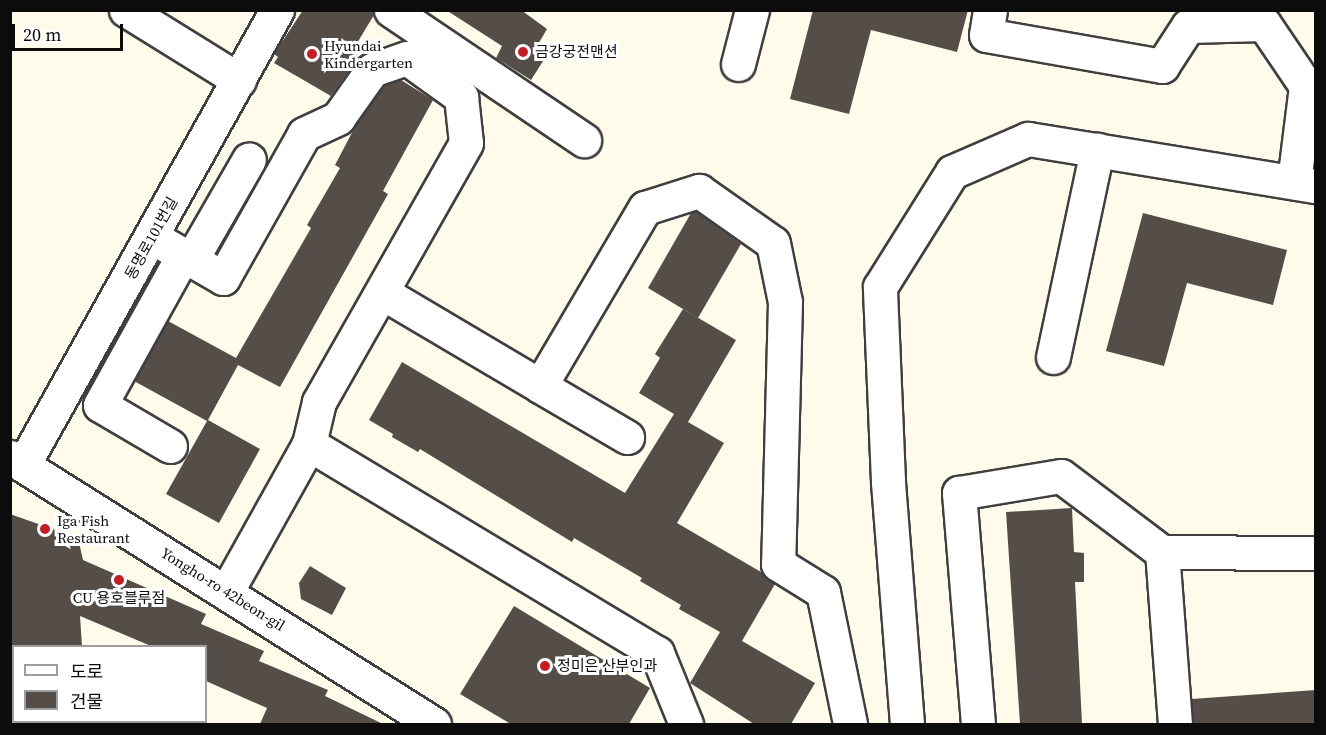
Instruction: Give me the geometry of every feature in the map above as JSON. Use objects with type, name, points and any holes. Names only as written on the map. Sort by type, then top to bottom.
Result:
[{"type":"street","points":[[126,10],[239,80]]},
{"type":"street","name":"동명로101번길","points":[[17,461],[152,237],[277,10]]},
{"type":"street","points":[[390,10],[584,140]]},
{"type":"street","points":[[738,64],[752,10]]},
{"type":"street","points":[[907,724],[888,481],[880,287],[952,172],[1028,139],[1305,184],[1306,86],[1264,24],[1188,26],[1162,66],[986,35],[990,10]]},
{"type":"street","points":[[152,237],[223,278],[304,134],[338,118],[372,70],[407,58],[461,97],[466,143],[383,293],[319,402],[309,444],[227,591]]},
{"type":"street","points":[[1053,357],[1097,150]]},
{"type":"street","points":[[170,446],[100,405],[187,257],[249,159]]},
{"type":"street","points":[[540,386],[645,208],[699,191],[773,243],[785,302],[778,564],[823,592],[850,724]]},
{"type":"street","points":[[383,293],[627,437]]},
{"type":"street","points":[[309,444],[657,653],[686,724]]},
{"type":"street","name":"Yongho-ro 42beon-gil","points":[[17,461],[227,591],[434,724]]},
{"type":"street","points":[[978,724],[959,493],[1061,476],[1162,552],[1316,553]]},
{"type":"street","points":[[1162,552],[1175,724]]},
{"type":"building","name":"Hyundai Kindergarten","points":[[303,10],[373,10],[374,15],[351,53],[359,57],[331,96],[274,63],[278,57],[274,54]]},
{"type":"building","name":"금강궁전맨션","points":[[446,10],[521,10],[547,29],[537,46],[547,55],[531,80],[496,58],[502,46]]},
{"type":"building","points":[[813,10],[968,10],[957,52],[871,30],[849,114],[790,99]]},
{"type":"building","points":[[401,80],[433,100],[383,191],[388,194],[280,387],[238,365],[208,420],[260,449],[219,523],[166,494],[207,421],[134,381],[168,321],[236,358],[311,228],[307,225],[340,168],[335,165],[356,125],[384,86]]},
{"type":"building","points":[[696,212],[741,244],[698,318],[648,288],[691,213]]},
{"type":"building","points":[[1143,213],[1287,250],[1273,305],[1187,283],[1164,366],[1106,351]]},
{"type":"building","points":[[683,309],[736,340],[688,422],[724,443],[677,523],[761,572],[775,584],[742,641],[815,683],[791,724],[754,724],[690,683],[720,632],[679,609],[681,605],[640,581],[642,578],[574,538],[572,542],[420,449],[418,452],[392,437],[393,434],[369,420],[402,362],[625,493],[674,414],[639,393],[660,358],[655,354]]},
{"type":"building","points":[[1072,508],[1074,552],[1084,553],[1084,582],[1075,582],[1082,724],[1020,724],[1006,512]]},
{"type":"building","points":[[10,514],[78,538],[83,560],[206,614],[201,624],[264,651],[259,661],[328,690],[325,696],[383,724],[260,724],[267,708],[207,681],[207,645],[149,645],[80,616],[82,645],[10,646]]},
{"type":"building","points":[[310,566],[346,588],[332,615],[301,599],[299,583]]},
{"type":"building","name":"정미은 산부인과","points":[[514,606],[650,688],[629,724],[511,724],[460,694]]},
{"type":"building","points":[[1316,690],[1316,724],[1193,724],[1192,699]]},
{"type":"place","name":"금강궁전맨션","points":[[523,52]]},
{"type":"place","name":"Hyundai Kindergarten","points":[[312,54]]},
{"type":"place","name":"Iga Fish Restaurant","points":[[45,529]]},
{"type":"place","name":"CU 용호블루점","points":[[119,580]]},
{"type":"place","name":"정미은 산부인과","points":[[545,666]]}]
